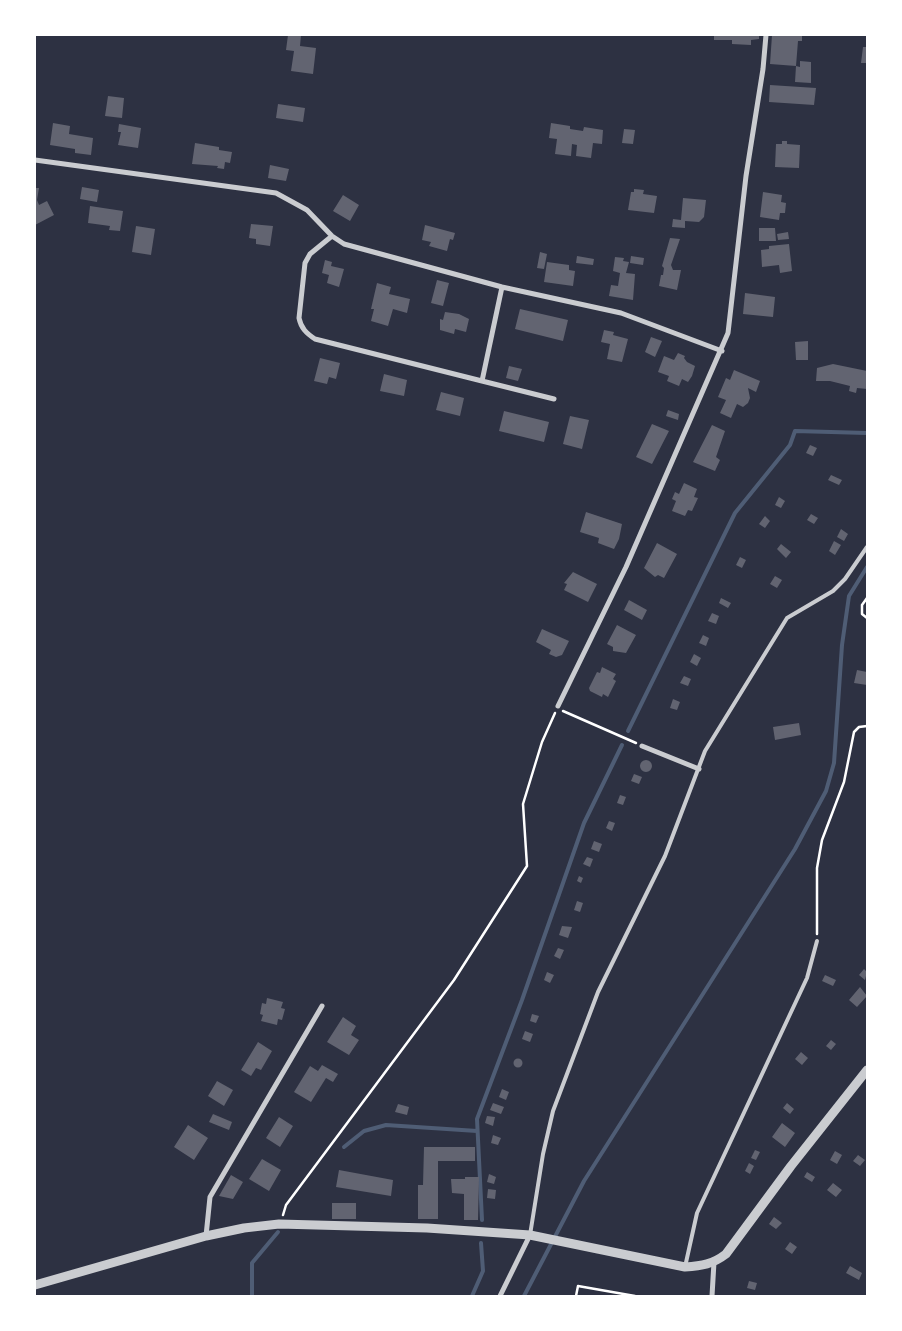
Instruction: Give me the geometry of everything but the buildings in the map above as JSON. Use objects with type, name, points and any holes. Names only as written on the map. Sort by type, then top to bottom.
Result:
[{"type":"street","points":[[558,706],[626,567],[722,351],[731,314],[746,176],[764,69],[766,35]]},
{"type":"street","points":[[35,160],[276,193],[307,210],[332,236],[344,244],[502,287],[621,313],[722,351]]},
{"type":"street","points":[[332,236],[310,254],[305,263],[299,318],[300,326],[307,334],[315,338],[554,399]]},
{"type":"street","points":[[482,381],[502,287]]},
{"type":"street","points":[[642,746],[699,770]]},
{"type":"street","points":[[206,1236],[210,1197],[322,1006]]},
{"type":"street","points":[[35,1285],[206,1236],[244,1228],[279,1224],[428,1228],[530,1235],[685,1267],[702,1266],[714,1262],[726,1254],[791,1166],[867,1070]]},
{"type":"street","points":[[500,1296],[530,1235]]},
{"type":"street","points":[[712,1296],[714,1262]]},
{"type":"lane","points":[[530,1235],[542,1154],[553,1111],[598,992],[665,856],[705,751],[787,618],[833,591],[845,579],[867,547]]},
{"type":"lane","points":[[685,1267],[697,1213],[807,978],[816,941]]},
{"type":"path","points":[[867,598],[862,605],[862,614],[867,618]]},
{"type":"path","points":[[279,1224],[286,1205],[454,980],[527,866],[523,804],[542,742],[558,706],[562,711],[642,746]]},
{"type":"path","points":[[816,941],[817,868],[822,840],[844,782],[854,732],[859,727],[867,726]]},
{"type":"path","points":[[576,1296],[578,1286],[635,1296]]},
{"type":"waterway","points":[[628,731],[735,513],[790,445],[795,431],[867,433]]},
{"type":"waterway","points":[[524,1296],[584,1181],[795,849],[826,791],[834,763],[842,645],[849,596],[867,567]]},
{"type":"waterway","points":[[482,1220],[477,1119],[522,1000],[584,823],[622,745]]},
{"type":"waterway","points":[[344,1147],[364,1131],[386,1125],[477,1131]]},
{"type":"waterway","points":[[252,1296],[252,1263],[278,1232]]},
{"type":"waterway","points":[[472,1296],[483,1271],[481,1243]]}]
